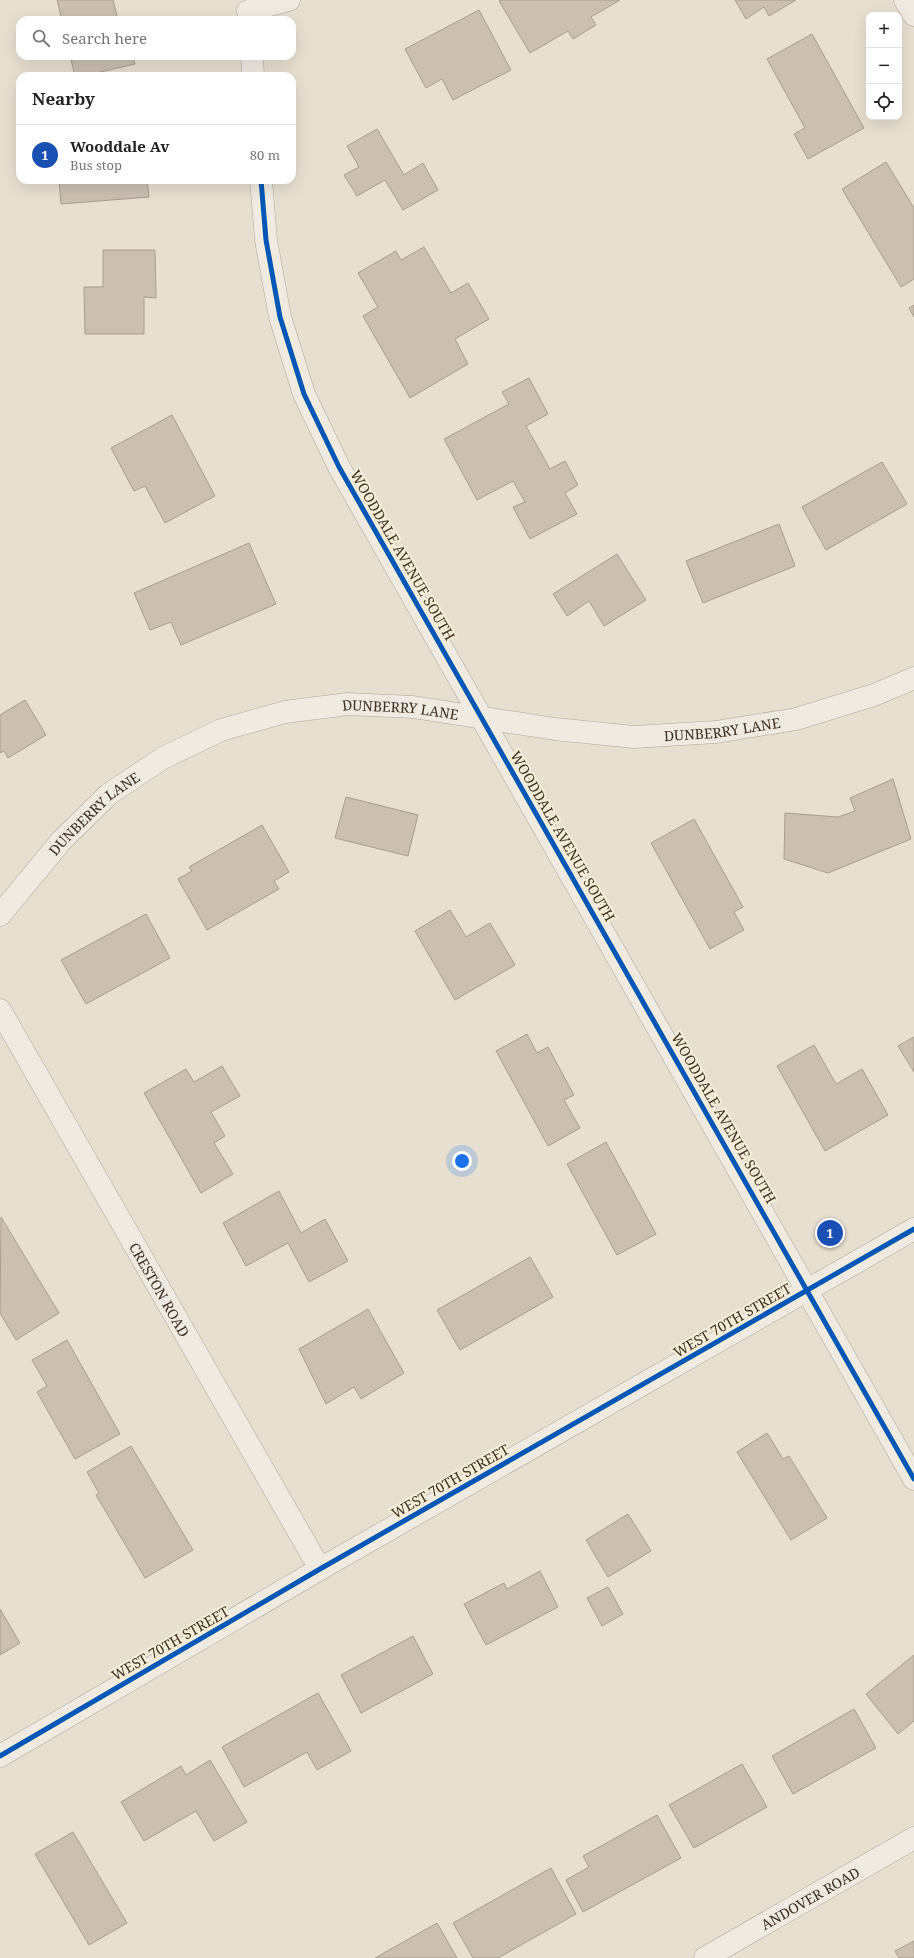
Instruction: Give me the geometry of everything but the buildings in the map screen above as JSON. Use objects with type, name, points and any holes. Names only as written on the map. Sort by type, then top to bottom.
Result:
[{"type":"street","points":[[249,10],[289,0]]},
{"type":"street","points":[[905,0],[914,15]]},
{"type":"street","points":[[252,60],[254,72]]},
{"type":"street","name":"WOODDALE AVENUE SOUTH","points":[[261,184],[266,240],[280,317],[304,394],[339,466],[914,1479]]},
{"type":"street","name":"DUNBERRY LANE","points":[[0,915],[62,840],[109,794],[163,758],[221,730],[285,712],[348,704],[414,707],[555,730],[634,736],[716,732],[796,719],[874,695],[914,678]]},
{"type":"street","name":"CRESTON ROAD","points":[[0,1010],[320,1569]]},
{"type":"street","name":"WEST 70TH STREET","points":[[0,1756],[320,1569],[914,1229]]},
{"type":"street","name":"ANDOVER ROAD","points":[[705,1958],[914,1838]]},
{"type":"cycle path","points":[[261,184],[266,240],[280,317],[304,394],[339,467],[914,1479]]},
{"type":"cycle path","points":[[0,1756],[320,1569],[914,1229]]},
{"type":"place","name":"Wooddale Av","points":[[830,1233]]}]
